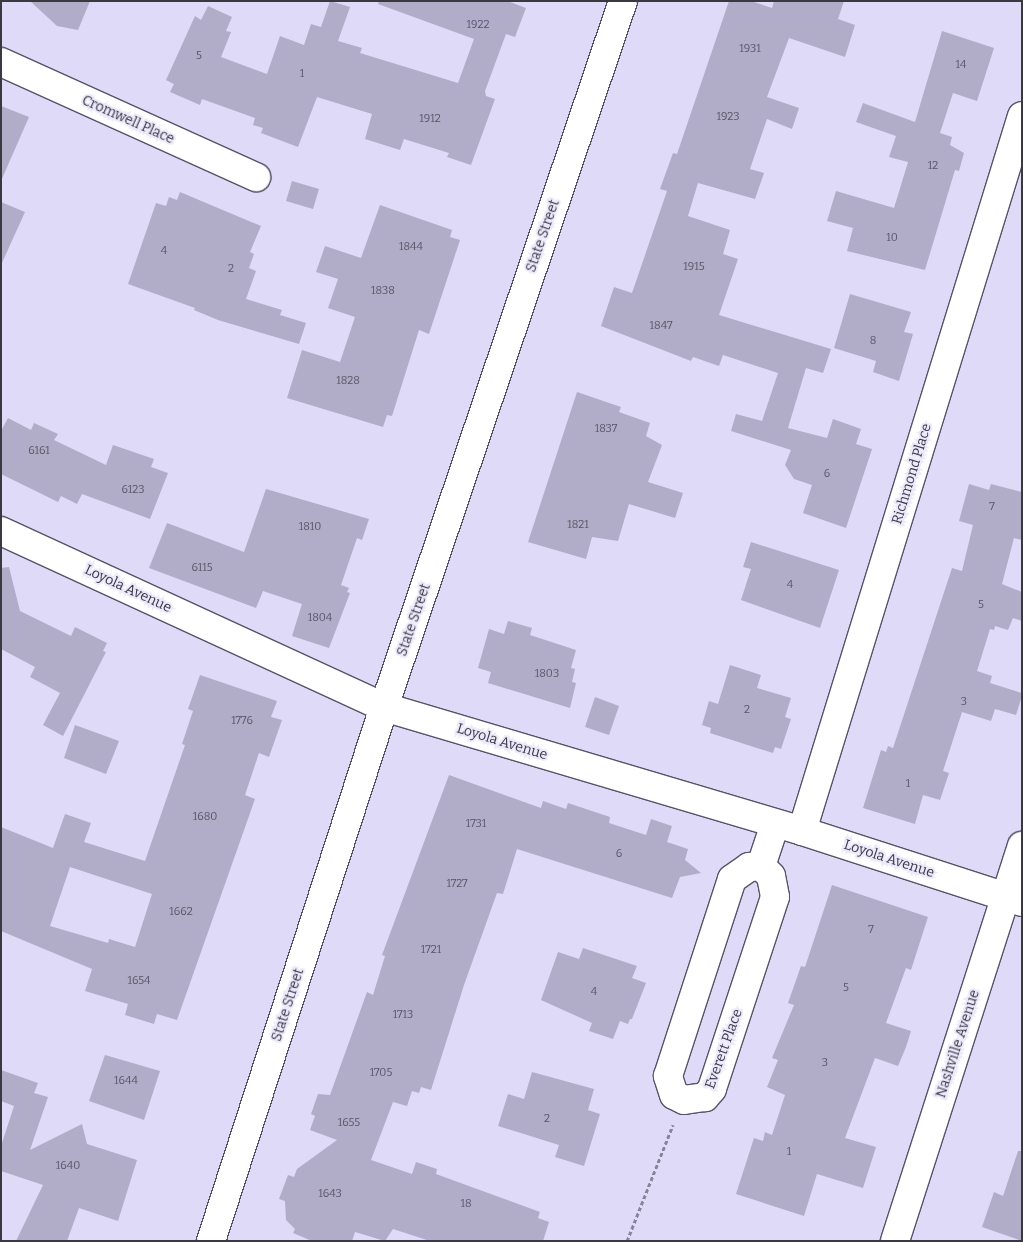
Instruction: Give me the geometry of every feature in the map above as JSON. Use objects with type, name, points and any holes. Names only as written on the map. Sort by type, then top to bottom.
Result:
[{"type":"street","name":"State Street","points":[[211,1241],[384,707],[623,1]]},
{"type":"street","name":"Cromwell Place","points":[[1,62],[256,177]]},
{"type":"street","name":"Richmond Place","points":[[802,831],[1022,116]]},
{"type":"street","name":"Loyola Avenue","points":[[1,531],[384,707],[802,831],[1014,899]]},
{"type":"street","points":[[684,1100],[674,1095],[668,1076],[732,879],[749,867],[761,866],[776,824]]},
{"type":"street","name":"Nashville Avenue","points":[[895,1241],[1014,899],[1022,846]]},
{"type":"street","name":"Everett Place","points":[[684,1100],[705,1097],[712,1089],[775,897],[771,876],[761,866]]},
{"type":"path","points":[[627,1241],[684,1100]]},
{"type":"building","points":[[30,1],[90,1],[78,30],[57,26]]},
{"type":"building","points":[[330,1],[350,7],[338,41],[362,48],[360,53],[458,83],[474,39],[378,4],[379,1],[507,1],[526,8],[515,37],[506,34],[485,91],[486,96],[495,99],[471,165],[447,157],[449,153],[404,139],[400,150],[365,139],[372,114],[317,97],[298,147],[261,133],[263,128],[253,125],[255,118],[202,99],[200,105],[170,92],[174,84],[166,80],[195,16],[201,20],[208,6],[232,17],[226,31],[231,32],[221,57],[267,74],[280,36],[304,45],[311,24],[321,27]]},
{"type":"building","points":[[729,1],[751,1],[772,8],[774,1],[844,1],[838,19],[855,25],[845,57],[789,38],[767,97],[799,108],[792,129],[767,119],[750,169],[764,173],[755,199],[698,183],[688,216],[730,230],[723,254],[738,259],[719,315],[831,349],[823,373],[806,368],[788,428],[827,438],[833,419],[861,429],[856,444],[872,449],[846,528],[803,513],[812,485],[794,479],[785,465],[791,450],[731,431],[736,414],[762,421],[778,373],[723,355],[719,366],[693,357],[691,361],[601,326],[614,287],[632,293],[667,191],[660,189],[673,153],[677,154]]},
{"type":"building","points":[[942,31],[994,48],[977,101],[953,93],[940,133],[952,137],[950,145],[964,153],[959,171],[955,170],[925,270],[847,251],[853,228],[827,221],[836,191],[894,208],[908,162],[889,157],[896,136],[856,122],[863,103],[915,122]]},
{"type":"building","points":[[1,106],[29,117],[1,181]]},
{"type":"building","points":[[292,181],[319,189],[313,209],[286,201]]},
{"type":"building","points":[[180,192],[261,226],[250,252],[254,254],[249,268],[256,271],[246,299],[282,310],[280,315],[306,323],[299,344],[218,320],[194,310],[195,308],[128,284],[156,203],[166,206],[169,197],[177,200]]},
{"type":"building","points":[[1,202],[25,212],[1,265]]},
{"type":"building","points":[[380,205],[452,230],[450,237],[460,240],[429,334],[419,330],[392,416],[387,415],[383,427],[287,398],[302,350],[340,362],[355,317],[328,308],[338,279],[316,272],[325,246],[361,258]]},
{"type":"building","points":[[850,294],[911,312],[904,332],[913,334],[899,381],[873,372],[876,361],[834,348]]},
{"type":"building","points":[[577,392],[621,407],[619,412],[650,423],[646,436],[662,445],[648,482],[683,493],[675,518],[629,504],[618,541],[592,537],[586,559],[528,542]]},
{"type":"building","points":[[8,418],[31,430],[34,423],[58,434],[54,440],[106,465],[113,445],[154,459],[151,467],[168,473],[150,519],[82,494],[77,504],[61,496],[58,502],[1,474],[1,431]]},
{"type":"building","points":[[969,484],[989,490],[991,484],[1022,492],[1022,540],[1014,538],[1002,584],[1022,592],[1022,621],[1013,618],[1008,630],[995,626],[994,630],[990,629],[977,671],[992,676],[990,683],[1022,693],[1022,696],[1016,715],[995,709],[991,721],[962,712],[943,771],[949,773],[940,800],[923,795],[915,824],[863,808],[881,750],[886,752],[888,746],[893,748],[952,568],[962,571],[973,525],[959,521]]},
{"type":"building","points":[[266,489],[369,519],[362,540],[357,538],[341,585],[349,588],[347,592],[350,593],[329,648],[292,636],[302,604],[263,591],[256,608],[149,568],[167,523],[244,552]]},
{"type":"building","points":[[751,542],[839,570],[820,628],[741,600],[751,569],[743,567]]},
{"type":"building","points":[[9,567],[20,611],[71,636],[75,627],[107,643],[103,651],[106,652],[63,736],[43,725],[60,693],[30,677],[35,667],[1,649],[1,568]]},
{"type":"building","points":[[508,621],[532,628],[530,635],[576,650],[571,668],[575,669],[572,682],[576,683],[570,708],[488,683],[491,672],[478,668],[489,629],[504,634]]},
{"type":"building","points":[[730,665],[761,675],[757,688],[791,698],[785,717],[791,719],[781,749],[775,747],[773,753],[710,733],[711,728],[702,725],[709,701],[718,704]]},
{"type":"building","points":[[200,675],[277,701],[271,717],[282,720],[269,757],[259,753],[245,795],[255,799],[177,1020],[157,1014],[154,1024],[125,1015],[128,1004],[85,991],[92,969],[1,931],[1,827],[53,848],[65,814],[91,823],[84,842],[145,861],[185,745],[182,744],[193,711],[188,709]],"holes":[[[70,867],[152,894],[135,947],[109,939],[108,943],[50,926]]]},
{"type":"building","points":[[595,697],[619,706],[609,735],[585,727]]},
{"type":"building","points":[[75,725],[119,741],[106,774],[64,758]]},
{"type":"building","points":[[449,775],[541,808],[543,801],[566,809],[568,803],[610,817],[609,823],[646,835],[651,819],[672,826],[667,842],[688,849],[685,860],[701,873],[680,877],[672,898],[517,849],[503,894],[497,893],[464,985],[431,1090],[421,1087],[419,1093],[412,1091],[407,1106],[393,1102],[371,1160],[412,1174],[416,1162],[437,1169],[436,1174],[540,1212],[538,1218],[549,1222],[543,1241],[430,1241],[393,1229],[385,1241],[355,1232],[352,1241],[312,1241],[293,1233],[295,1229],[286,1220],[285,1201],[279,1199],[288,1175],[294,1177],[297,1169],[337,1140],[310,1130],[315,1116],[311,1114],[318,1094],[330,1095],[367,992],[373,995],[385,956],[382,955]]},
{"type":"building","points":[[832,885],[928,917],[911,970],[906,968],[886,1023],[911,1031],[906,1047],[898,1066],[875,1058],[845,1138],[876,1147],[863,1188],[817,1174],[804,1216],[736,1194],[754,1138],[763,1141],[765,1132],[772,1135],[785,1095],[767,1087],[778,1060],[772,1058],[794,1005],[788,1003],[801,966],[805,967]]},
{"type":"building","points":[[583,948],[637,966],[632,978],[646,983],[632,1019],[630,1019],[628,1024],[620,1021],[613,1039],[589,1031],[592,1023],[541,1000],[558,952],[579,959]]},
{"type":"building","points":[[105,1055],[160,1071],[144,1120],[89,1101]]},
{"type":"building","points":[[1,1070],[38,1083],[34,1093],[48,1097],[30,1150],[82,1124],[87,1144],[137,1160],[118,1221],[79,1208],[67,1241],[16,1241],[43,1185],[1,1171],[1,1146],[14,1106],[1,1101]]},
{"type":"building","points":[[532,1072],[594,1089],[588,1110],[600,1114],[584,1166],[555,1157],[559,1145],[498,1126],[508,1094],[524,1099]]},
{"type":"building","points":[[1018,1151],[1022,1151],[1022,1241],[982,1227],[994,1192],[1003,1196]]}]
